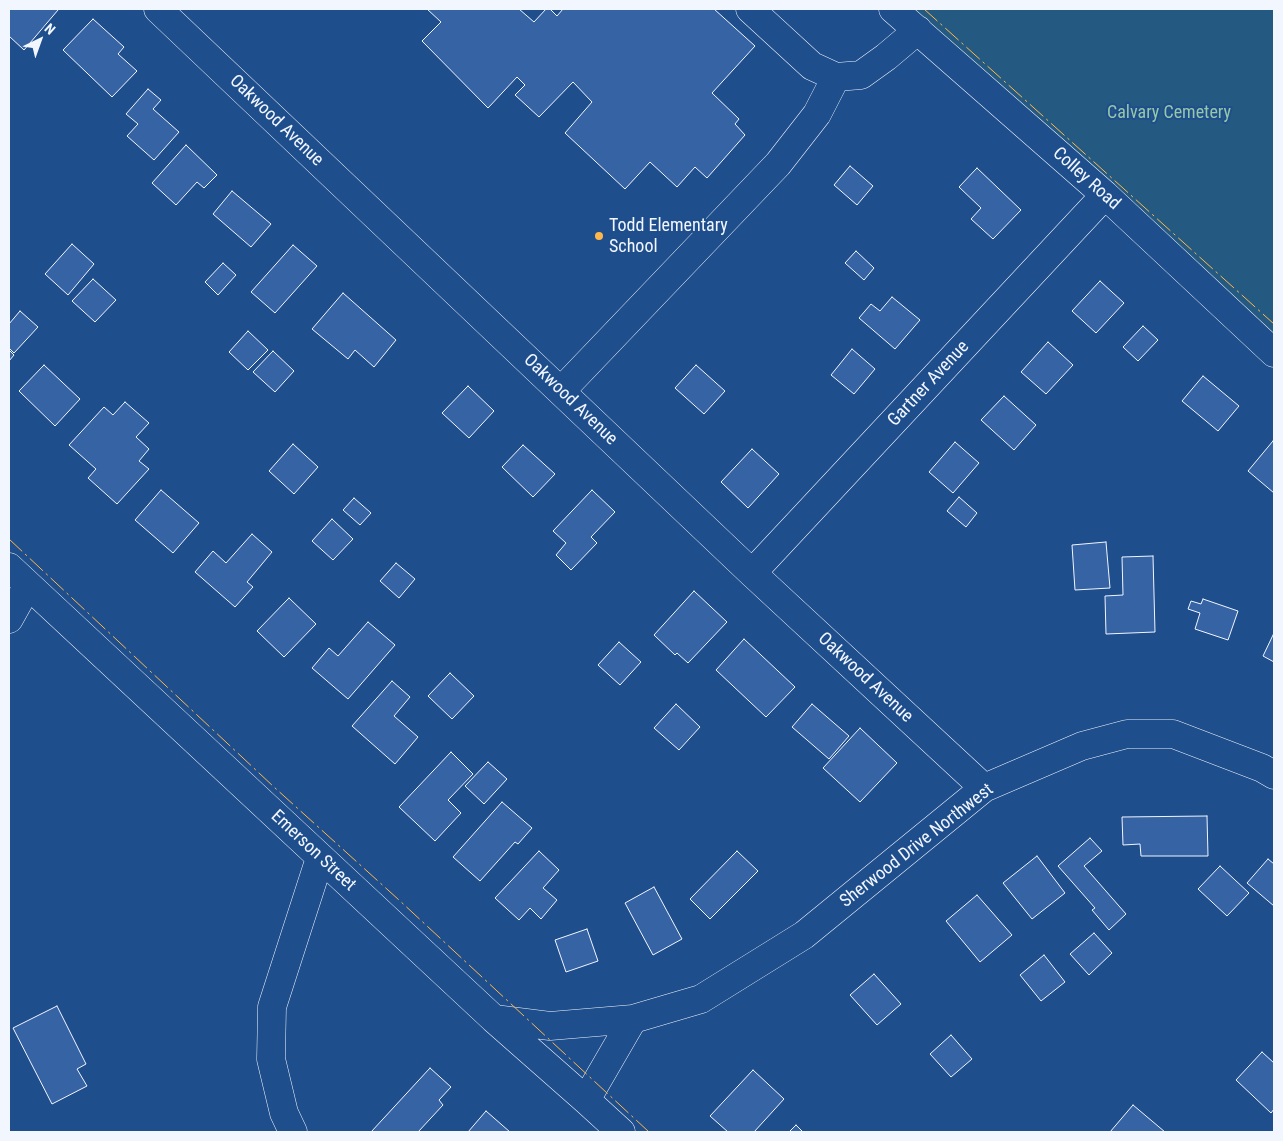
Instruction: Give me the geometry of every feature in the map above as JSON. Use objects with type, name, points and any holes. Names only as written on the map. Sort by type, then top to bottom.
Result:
[{"type":"street","name":"Oakwood Avenue","points":[[158,9],[752,573],[984,788]]},
{"type":"street","points":[[750,9],[812,66],[836,77],[861,75],[886,58],[918,30]]},
{"type":"street","name":"Colley Road","points":[[894,9],[1105,195],[1274,353]]},
{"type":"street","points":[[561,391],[778,164],[817,114],[836,77]]},
{"type":"street","name":"Gartner Avenue","points":[[752,573],[1105,195]]},
{"type":"street","points":[[9,619],[18,576]]},
{"type":"street","name":"Emerson Street","points":[[18,576],[494,1019],[621,1132]]},
{"type":"street","name":"Sherwood Drive Northwest","points":[[494,1019],[550,1026],[633,1020],[701,999],[804,935],[984,788],[1082,746],[1127,734],[1173,734],[1262,768],[1274,775]]},
{"type":"street","points":[[293,1132],[284,1113],[271,1060],[272,1007],[320,858]]},
{"type":"street","points":[[586,1100],[633,1020]]},
{"type":"green space","name":"Calvary Cemetery","points":[[893,9],[1274,9],[1274,353]]},
{"type":"building","points":[[9,9],[58,10],[24,50],[9,36]]},
{"type":"building","points":[[427,9],[519,9],[534,22],[546,9],[550,9],[557,16],[563,9],[714,9],[755,46],[712,93],[739,119],[735,124],[745,135],[707,178],[695,167],[677,187],[650,162],[625,189],[565,133],[592,102],[573,82],[539,117],[515,95],[525,85],[517,77],[488,108],[422,41],[441,22]]},
{"type":"building","points":[[93,19],[124,47],[118,54],[137,71],[112,97],[63,50]]},
{"type":"building","points":[[148,89],[161,100],[153,109],[179,132],[154,160],[127,136],[138,124],[126,114]]},
{"type":"building","points":[[186,145],[217,175],[204,188],[197,182],[176,205],[152,183]]},
{"type":"building","points":[[850,166],[873,186],[857,205],[834,185]]},
{"type":"building","points":[[977,168],[1021,210],[993,239],[971,219],[981,208],[959,187]]},
{"type":"building","points":[[232,191],[271,224],[251,247],[213,214]]},
{"type":"building","points":[[72,244],[94,264],[68,295],[45,274]]},
{"type":"building","points":[[293,245],[317,266],[275,313],[251,292]]},
{"type":"building","points":[[856,251],[874,268],[864,280],[845,263]]},
{"type":"building","points":[[223,263],[236,275],[218,295],[205,282]]},
{"type":"building","points":[[93,279],[116,300],[95,322],[72,301]]},
{"type":"building","points":[[1100,281],[1124,303],[1096,333],[1072,311]]},
{"type":"building","points":[[343,293],[396,340],[374,367],[355,350],[348,359],[312,329]]},
{"type":"building","points":[[892,297],[920,320],[895,349],[859,318],[871,304],[880,311]]},
{"type":"building","points":[[20,311],[38,327],[14,353],[9,348],[9,324]]},
{"type":"building","points":[[1143,326],[1158,340],[1138,361],[1123,347]]},
{"type":"building","points":[[248,331],[268,350],[248,370],[229,352]]},
{"type":"building","points":[[1048,342],[1073,365],[1046,394],[1021,372]]},
{"type":"building","points":[[852,349],[875,369],[854,394],[831,375]]},
{"type":"building","points":[[9,350],[14,355],[9,361]]},
{"type":"building","points":[[273,351],[294,371],[275,392],[253,372]]},
{"type":"building","points":[[44,365],[80,399],[55,426],[19,391]]},
{"type":"building","points":[[696,365],[725,391],[704,414],[675,388]]},
{"type":"building","points":[[1203,376],[1239,406],[1218,431],[1182,401]]},
{"type":"building","points":[[468,386],[494,411],[469,438],[442,413]]},
{"type":"building","points":[[1004,396],[1036,425],[1014,450],[981,420]]},
{"type":"building","points":[[125,402],[149,423],[136,437],[149,449],[139,461],[149,469],[117,504],[88,478],[96,469],[69,445],[104,407],[113,415]]},
{"type":"building","points":[[955,442],[979,463],[953,493],[929,472]]},
{"type":"building","points":[[1274,442],[1274,493],[1248,471]]},
{"type":"building","points":[[293,444],[318,467],[294,494],[269,471]]},
{"type":"building","points":[[523,445],[555,474],[533,497],[502,467]]},
{"type":"building","points":[[752,449],[779,474],[748,508],[721,482]]},
{"type":"building","points":[[161,490],[199,523],[173,553],[135,520]]},
{"type":"building","points":[[592,490],[615,512],[591,537],[597,543],[571,570],[556,555],[566,543],[553,531]]},
{"type":"building","points":[[959,497],[977,513],[966,527],[947,511]]},
{"type":"building","points":[[354,498],[371,513],[360,525],[343,510]]},
{"type":"building","points":[[332,519],[353,539],[333,560],[312,541]]},
{"type":"building","points":[[252,534],[272,552],[247,582],[253,587],[235,607],[195,572],[213,551],[226,563]]},
{"type":"building","points":[[1106,542],[1110,588],[1075,590],[1072,545]]},
{"type":"building","points":[[1153,556],[1155,632],[1106,634],[1105,596],[1123,595],[1122,557]]},
{"type":"building","points":[[396,563],[415,579],[399,598],[380,581]]},
{"type":"building","points":[[694,591],[727,622],[688,663],[677,653],[675,655],[654,635]]},
{"type":"building","points":[[289,598],[316,624],[284,657],[257,631]]},
{"type":"building","points":[[1203,599],[1238,611],[1228,640],[1195,629],[1200,613],[1188,609],[1191,601],[1201,604]]},
{"type":"building","points":[[368,622],[395,645],[348,699],[312,668],[329,648],[338,656]]},
{"type":"building","points":[[1274,633],[1274,662],[1263,656]]},
{"type":"building","points":[[744,639],[795,687],[766,717],[716,670]]},
{"type":"building","points":[[619,642],[641,662],[620,685],[598,665]]},
{"type":"building","points":[[450,673],[474,696],[452,719],[428,696]]},
{"type":"building","points":[[392,681],[410,697],[394,716],[418,737],[395,764],[352,726]]},
{"type":"building","points":[[676,704],[700,727],[679,750],[654,728]]},
{"type":"building","points":[[812,704],[849,736],[829,759],[792,727]]},
{"type":"building","points":[[860,728],[897,763],[860,802],[823,768]]},
{"type":"building","points":[[451,752],[473,774],[448,800],[461,813],[435,841],[399,807]]},
{"type":"building","points":[[488,762],[507,779],[484,804],[465,786]]},
{"type":"building","points":[[502,802],[532,828],[518,844],[515,842],[480,881],[453,857]]},
{"type":"building","points":[[1207,816],[1208,856],[1141,856],[1140,844],[1123,845],[1122,817]]},
{"type":"building","points":[[1090,838],[1102,851],[1084,866],[1126,914],[1109,930],[1092,910],[1095,908],[1058,866]]},
{"type":"building","points":[[539,851],[559,870],[543,888],[557,900],[541,919],[530,908],[519,920],[495,898]]},
{"type":"building","points":[[737,851],[758,871],[710,919],[690,899]]},
{"type":"building","points":[[1037,856],[1065,893],[1032,919],[1003,883]]},
{"type":"building","points":[[1268,859],[1274,864],[1274,906],[1247,883]]},
{"type":"building","points":[[1220,866],[1249,893],[1227,916],[1198,889]]},
{"type":"building","points":[[654,887],[682,939],[653,955],[625,903]]},
{"type":"building","points":[[977,895],[1012,935],[980,962],[946,921]]},
{"type":"building","points":[[587,929],[598,961],[566,972],[555,940]]},
{"type":"building","points":[[1094,933],[1112,953],[1089,975],[1070,954]]},
{"type":"building","points":[[1044,955],[1065,982],[1041,1001],[1020,975]]},
{"type":"building","points":[[874,974],[901,1004],[877,1025],[850,995]]},
{"type":"building","points":[[57,1006],[86,1064],[77,1069],[87,1086],[52,1104],[13,1028]]},
{"type":"building","points":[[951,1035],[972,1059],[951,1077],[930,1054]]},
{"type":"building","points":[[1262,1052],[1274,1063],[1274,1109],[1271,1113],[1236,1080]]},
{"type":"building","points":[[430,1068],[451,1087],[439,1100],[443,1105],[418,1132],[371,1132]]},
{"type":"building","points":[[753,1070],[784,1099],[754,1132],[728,1132],[710,1116]]},
{"type":"building","points":[[1133,1105],[1165,1132],[1110,1132]]},
{"type":"building","points":[[486,1111],[510,1132],[468,1132]]},
{"type":"building","points":[[796,1125],[803,1132],[789,1132]]},
{"type":"power","points":[[924,9],[1274,324]]},
{"type":"power","points":[[9,539],[274,787],[649,1132]]},
{"type":"place","name":"Todd Elementary School","points":[[599,236]]}]
